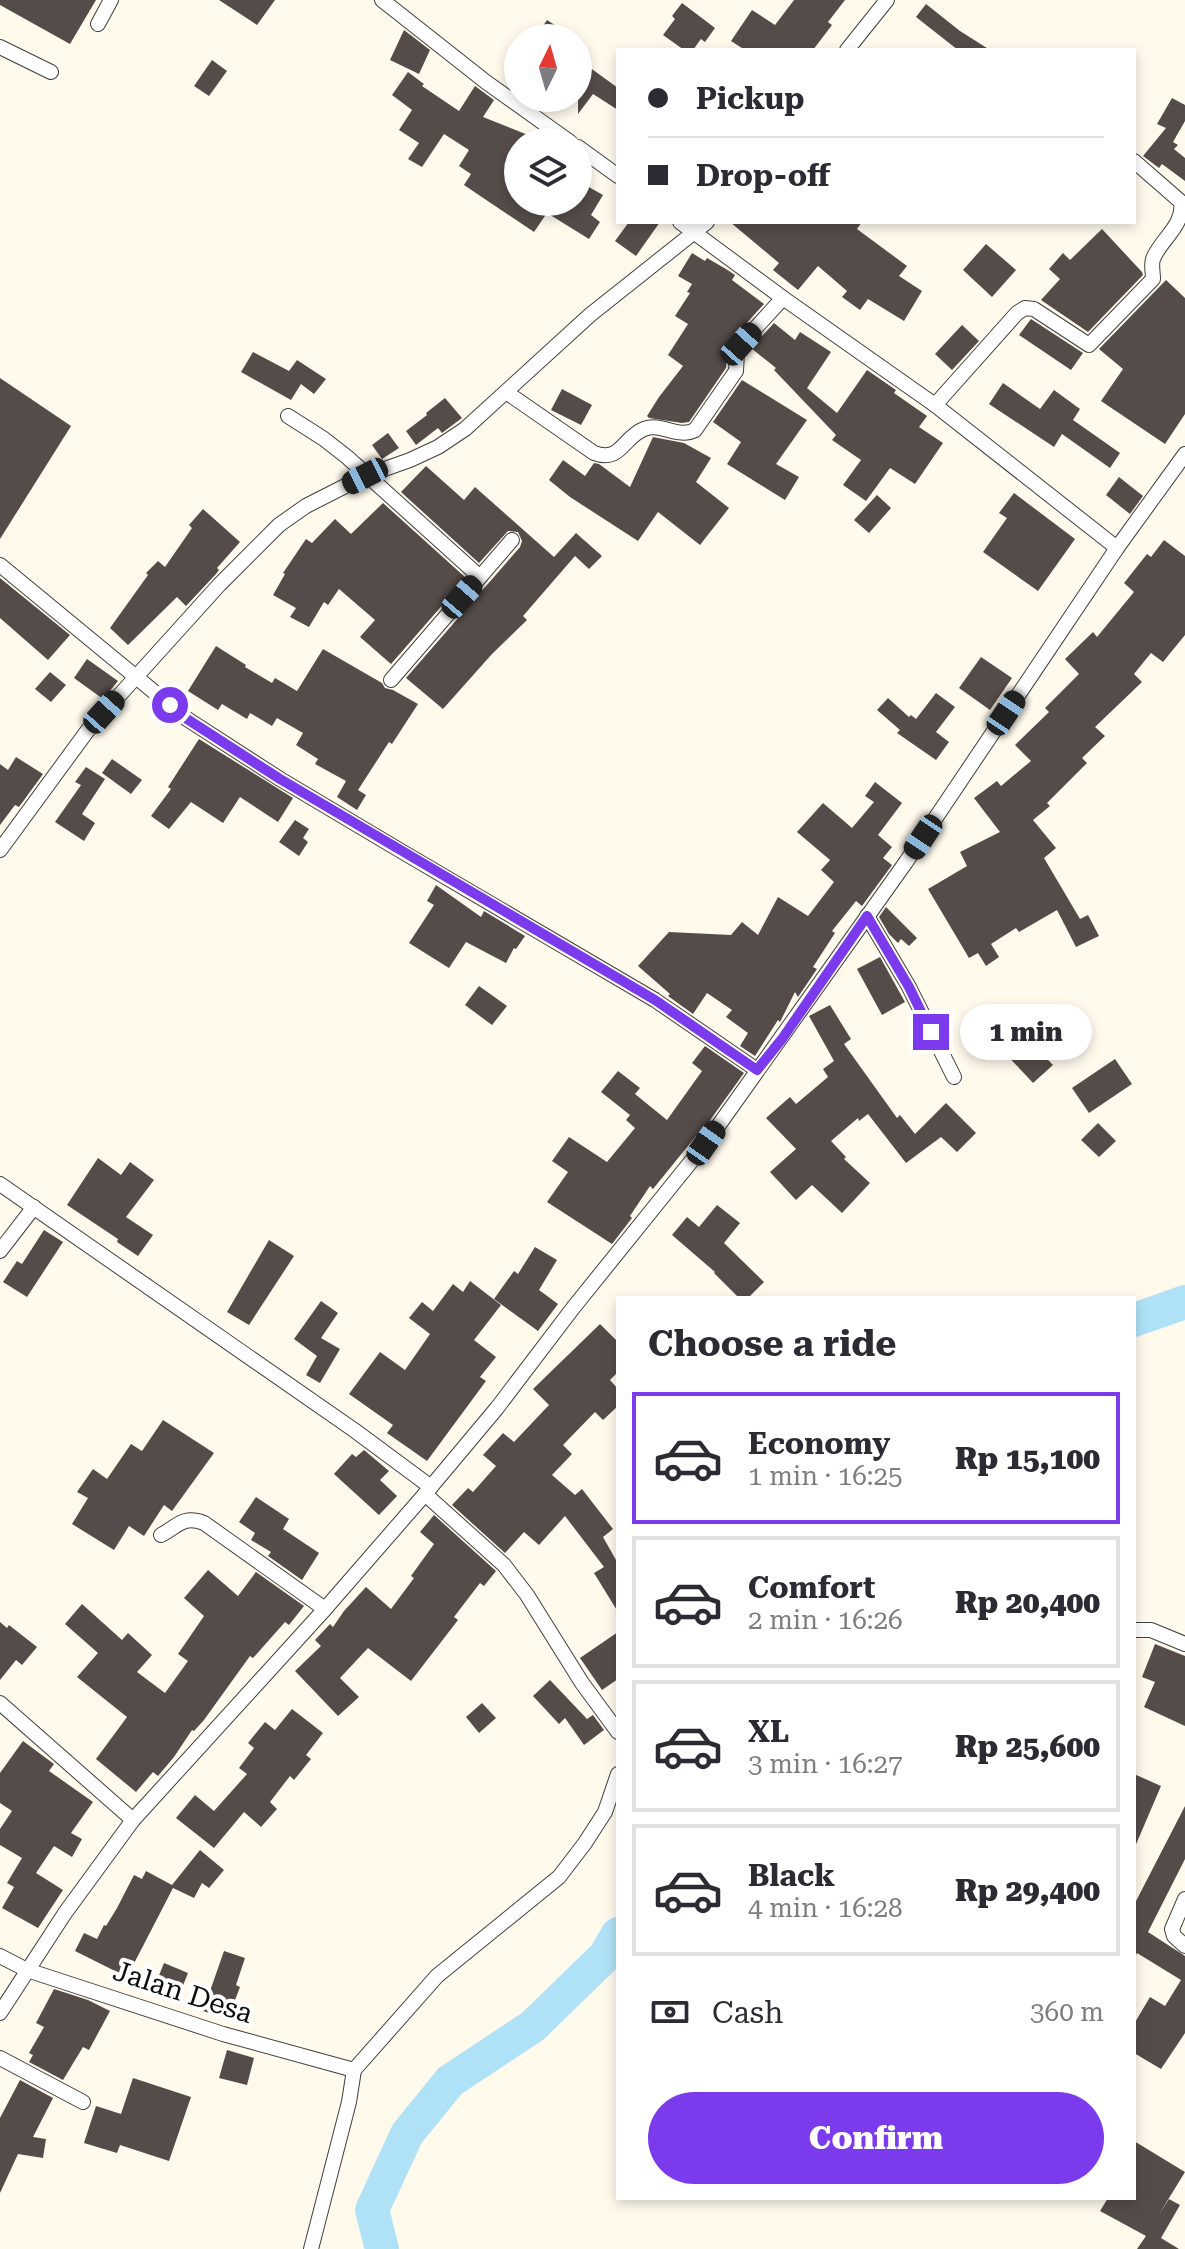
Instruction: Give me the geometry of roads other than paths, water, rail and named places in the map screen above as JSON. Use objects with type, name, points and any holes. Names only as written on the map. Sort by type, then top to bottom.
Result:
[{"type":"street","points":[[98,24],[111,0]]},
{"type":"street","points":[[382,0],[550,128]]},
{"type":"street","points":[[849,48],[887,0]]},
{"type":"street","points":[[0,47],[51,72]]},
{"type":"street","points":[[592,157],[616,175]]},
{"type":"street","points":[[935,405],[1017,313],[1025,308],[1034,309],[1089,345],[1153,279],[1155,255],[1178,226],[1184,208],[1136,163]]},
{"type":"street","points":[[683,224],[935,405],[1117,548]]},
{"type":"street","points":[[0,850],[88,730],[208,596],[279,525],[306,506],[365,476],[438,447],[465,429],[590,315],[705,224]]},
{"type":"street","points":[[506,392],[594,453],[603,456],[616,453],[641,430],[653,427],[687,434],[695,430],[736,371],[737,352],[741,344],[783,298]]},
{"type":"street","points":[[288,416],[347,457],[480,577]]},
{"type":"street","points":[[0,2013],[65,1913],[133,1820],[428,1491],[706,1143],[906,862],[1117,548],[1185,454]]},
{"type":"street","points":[[391,680],[512,540]]},
{"type":"street","points":[[0,565],[187,719],[280,779],[655,1000],[757,1070]]},
{"type":"street","points":[[867,916],[909,987],[954,1077]]},
{"type":"street","points":[[0,1184],[354,1430],[428,1491],[504,1565],[616,1729]]},
{"type":"street","points":[[0,1251],[34,1207]]},
{"type":"street","points":[[161,1535],[187,1519],[204,1523],[325,1609]]},
{"type":"street","points":[[1136,1630],[1151,1630],[1185,1644]]},
{"type":"street","points":[[0,1703],[133,1820]]},
{"type":"street","points":[[311,2249],[349,2102],[354,2070],[437,1976],[559,1877],[605,1812],[616,1780]]},
{"type":"street","points":[[1185,1899],[1172,1929],[1174,1936],[1185,1946]]},
{"type":"street","name":"Jalan Desa","points":[[0,1956],[27,1970],[223,2034],[354,2070]]},
{"type":"street","points":[[0,2058],[83,2102]]},
{"type":"waterway","points":[[1136,1319],[1185,1302]]},
{"type":"waterway","points":[[382,2249],[372,2210],[407,2134],[450,2081],[533,2026],[605,1956],[616,1937]]}]
